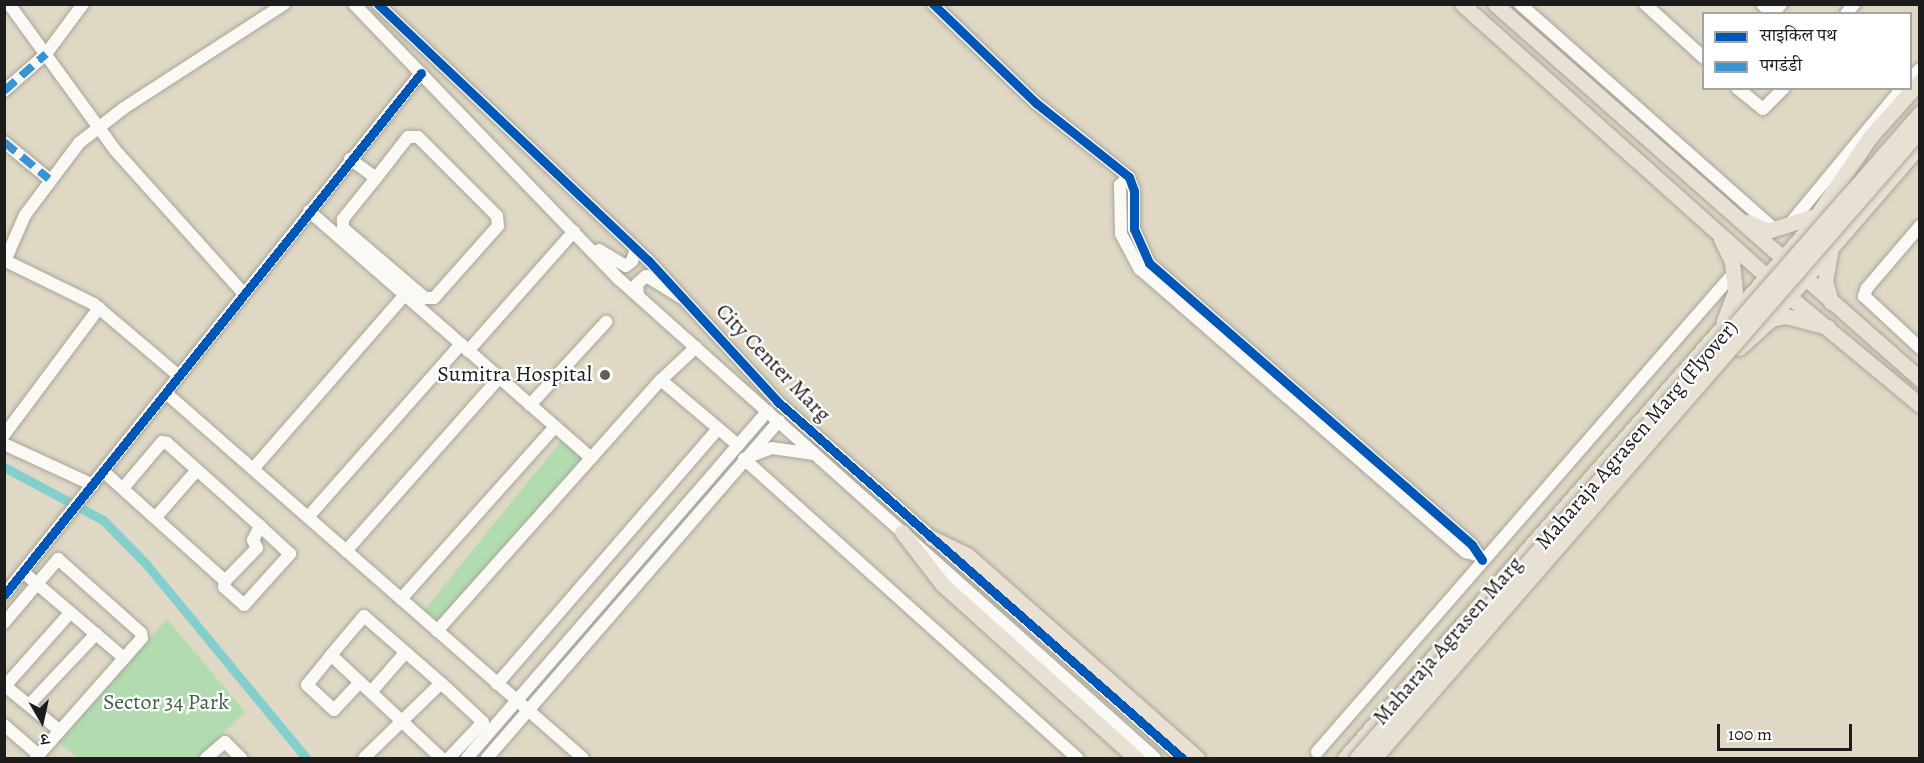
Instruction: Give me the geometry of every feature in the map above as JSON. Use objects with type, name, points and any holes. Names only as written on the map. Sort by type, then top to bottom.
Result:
[{"type":"main road","points":[[1462,4],[1788,296],[1920,405]]},
{"type":"main road","points":[[1495,4],[1805,280],[1920,379]]},
{"type":"main road","points":[[1732,214],[1767,231],[1781,229],[1814,217],[1870,137],[1912,90]]},
{"type":"main road","points":[[1778,256],[1814,217],[1920,91]]},
{"type":"main road","name":"Maharaja Agrasen Marg (Flyover)","points":[[1357,759],[1920,113]]},
{"type":"main road","name":"Maharaja Agrasen Marg (Flyover)","points":[[1374,759],[1920,130]]},
{"type":"main road","points":[[1764,325],[1920,145]]},
{"type":"main road","points":[[1831,302],[1825,281],[1826,263],[1835,241],[1886,198],[1920,160]]},
{"type":"main road","points":[[1718,232],[1732,262],[1735,292],[1720,329]]},
{"type":"main road","name":"Maharaja Agrasen Marg","points":[[1345,759],[1720,329],[1778,256]]},
{"type":"main road","points":[[1764,325],[1786,316],[1828,327]]},
{"type":"main road","name":"Maharaja Agrasen Marg","points":[[1383,759],[1749,336],[1764,325]]},
{"type":"main road","points":[[902,532],[942,584],[1136,759]]},
{"type":"main road","points":[[932,538],[968,555],[1197,759]]},
{"type":"main road","points":[[1462,625],[1485,641]]},
{"type":"street","points":[[9,4],[139,180],[244,294]]},
{"type":"street","points":[[4,91],[46,54],[83,4]]},
{"type":"street","points":[[179,376],[99,308],[5,261],[25,215],[50,179],[98,127],[284,4]]},
{"type":"street","name":"City Center Marg","points":[[354,4],[638,296],[1155,759]]},
{"type":"street","name":"City Center Marg","points":[[378,4],[636,249],[685,299],[777,401],[1182,759]]},
{"type":"street","points":[[933,4],[1036,103],[1129,177],[1120,185],[1121,234],[1140,269],[1466,552],[1479,557]]},
{"type":"street","points":[[1520,4],[1781,229],[1900,90]]},
{"type":"street","points":[[1645,4],[1702,56]]},
{"type":"street","points":[[4,595],[65,523],[309,211],[421,73]]},
{"type":"street","points":[[1739,90],[1763,109],[1782,90]]},
{"type":"street","points":[[408,137],[418,137],[496,216],[498,226],[434,298],[425,298],[343,228],[343,219],[376,178],[408,137]]},
{"type":"street","points":[[4,142],[50,179]]},
{"type":"street","points":[[351,159],[376,178]]},
{"type":"street","points":[[309,211],[591,458]]},
{"type":"street","points":[[1920,226],[1867,288],[1864,296],[1920,348]]},
{"type":"street","points":[[308,517],[573,231]]},
{"type":"street","points":[[585,244],[623,266],[632,261],[636,249]]},
{"type":"street","points":[[1317,752],[1479,557],[1733,274]]},
{"type":"street","points":[[638,296],[636,284],[646,276],[685,299]]},
{"type":"street","points":[[253,469],[405,295]]},
{"type":"street","points":[[4,435],[99,308]]},
{"type":"street","points":[[530,405],[606,322]]},
{"type":"street","points":[[437,632],[661,380],[696,347]]},
{"type":"street","points":[[346,551],[499,378]]},
{"type":"street","points":[[661,380],[738,445]]},
{"type":"street","points":[[166,393],[583,759]]},
{"type":"street","points":[[448,759],[517,702],[768,411]]},
{"type":"street","points":[[487,759],[778,421]]},
{"type":"street","points":[[400,599],[555,427]]},
{"type":"street","points":[[497,684],[718,429]]},
{"type":"street","points":[[124,487],[162,442],[197,470],[260,526],[290,554],[244,605],[224,587],[225,582],[260,551],[253,540],[260,526]]},
{"type":"street","points":[[4,444],[91,489]]},
{"type":"street","points":[[744,459],[772,448],[817,455]]},
{"type":"street","points":[[744,459],[1077,759]]},
{"type":"street","points":[[156,517],[197,470]]},
{"type":"street","points":[[104,472],[124,487],[225,582]]},
{"type":"street","points":[[4,623],[58,559],[141,633],[142,638],[37,757],[4,725]]},
{"type":"street","points":[[23,572],[124,658]]},
{"type":"street","points":[[60,731],[5,685],[70,613]]},
{"type":"street","points":[[360,682],[334,710],[307,685],[364,616],[483,722],[485,729],[467,759]]},
{"type":"street","points":[[29,705],[96,634]]},
{"type":"street","points":[[371,692],[405,653]]},
{"type":"street","points":[[331,655],[441,759]]},
{"type":"street","points":[[364,759],[441,683]]},
{"type":"street","points":[[206,759],[225,742],[241,759]]},
{"type":"green space","points":[[561,441],[583,459],[446,627],[424,610]]},
{"type":"green space","name":"Sector 34 Park","points":[[167,619],[245,712],[198,758],[78,758],[58,742]]},
{"type":"waterway","points":[[4,467],[103,520],[147,565],[306,758]]},
{"type":"marked path","points":[[4,91],[46,54]]},
{"type":"marked path","points":[[4,142],[49,179]]},
{"type":"cycle path","points":[[378,4],[648,260],[777,401],[1182,758]]},
{"type":"cycle path","points":[[933,4],[1036,103],[1129,177],[1134,191],[1134,229],[1149,263],[1472,545],[1482,560]]},
{"type":"cycle path","points":[[4,595],[421,73]]},
{"type":"place","name":"Sumitra Hospital","points":[[605,375]]}]
